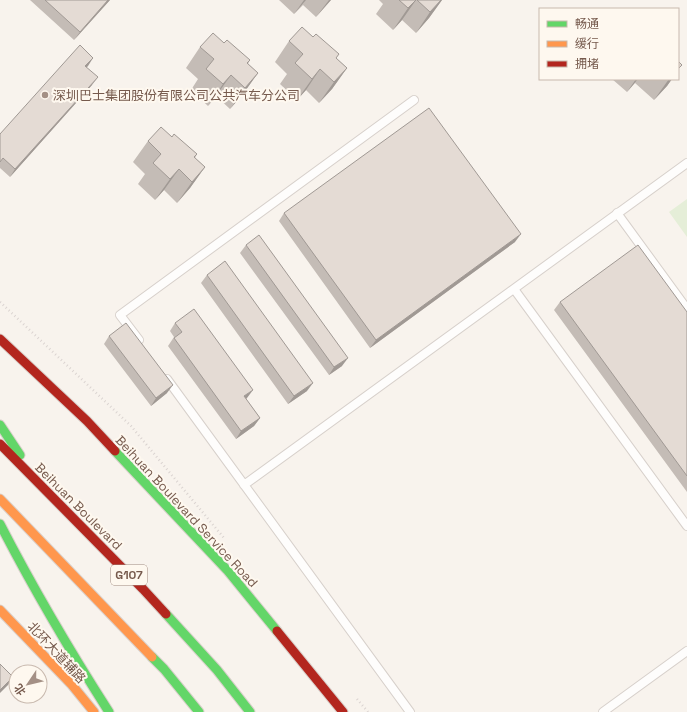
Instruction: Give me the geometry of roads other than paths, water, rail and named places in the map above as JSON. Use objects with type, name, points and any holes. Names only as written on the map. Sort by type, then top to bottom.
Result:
[{"type":"main road","name":"Beihuan Boulevard Service Road","points":[[0,339],[87,421],[228,571],[344,712]]},
{"type":"main road","points":[[0,425],[44,488]]},
{"type":"main road","name":"Beihuan Boulevard","points":[[0,444],[143,589],[217,670],[250,712]]},
{"type":"main road","name":"G107","points":[[0,498],[164,669],[199,712]]},
{"type":"main road","points":[[0,524],[31,584],[109,712]]},
{"type":"main road","name":"北环大道辅路","points":[[0,610],[72,685],[94,712]]},
{"type":"main road","points":[[164,669],[193,712]]},
{"type":"main road","points":[[217,670],[261,712]]},
{"type":"lane","points":[[143,346],[120,314],[414,100]]},
{"type":"lane","points":[[244,485],[687,163]]},
{"type":"lane","points":[[617,213],[687,309]]},
{"type":"lane","points":[[514,289],[687,526]]},
{"type":"lane","points":[[162,371],[410,712]]},
{"type":"lane","points":[[603,712],[687,651]]},
{"type":"place","name":"深圳巴士集团股份有限公司公共汽车分公司","points":[[45,95]]}]
